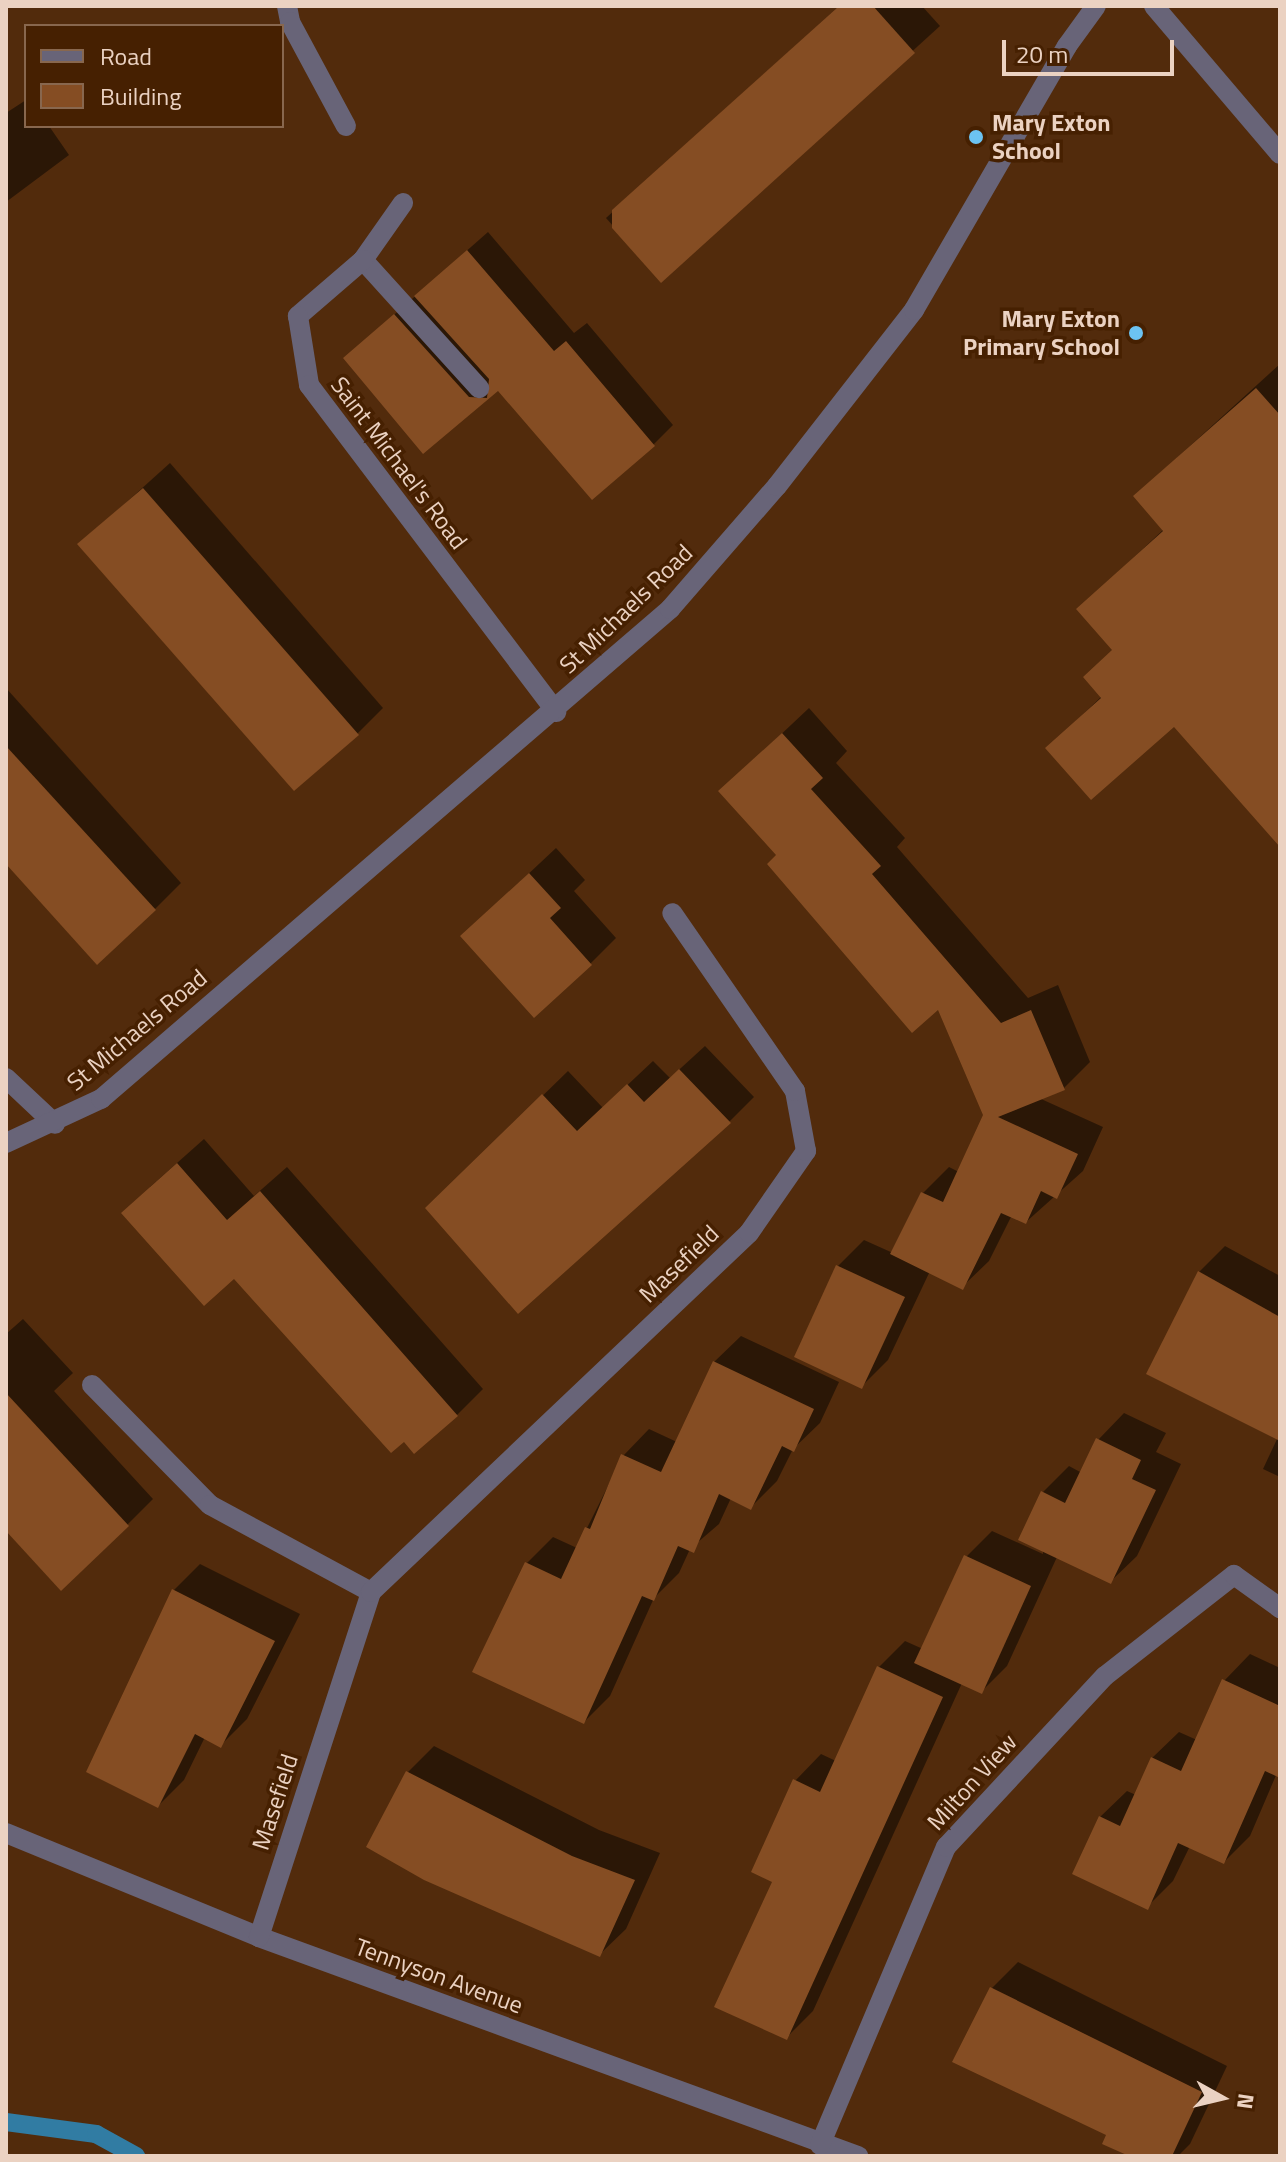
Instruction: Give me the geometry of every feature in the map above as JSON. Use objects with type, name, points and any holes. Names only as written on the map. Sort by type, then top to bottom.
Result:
[{"type":"street","points":[[287,6],[290,22],[346,126]]},
{"type":"street","name":"St Michaels Road","points":[[6,1143],[55,1124],[101,1099],[556,712],[670,609],[729,545],[914,310],[1067,46],[1096,6]]},
{"type":"street","points":[[1154,6],[1280,154]]},
{"type":"street","name":"Saint Michael's Road","points":[[403,203],[363,260],[298,316],[309,385],[556,712]]},
{"type":"street","points":[[363,260],[479,388]]},
{"type":"street","name":"Masefield","points":[[259,1937],[371,1592],[749,1233],[806,1151],[795,1091],[672,913]]},
{"type":"street","points":[[6,1078],[55,1124]]},
{"type":"street","points":[[92,1385],[210,1505],[371,1592]]},
{"type":"street","name":"Milton View","points":[[820,2145],[946,1847],[1105,1676],[1234,1575],[1280,1608]]},
{"type":"street","name":"Tennyson Avenue","points":[[6,1833],[259,1937],[820,2145],[858,2156]]},
{"type":"building","points":[[839,6],[873,6],[915,53],[661,283],[612,228],[612,210]]},
{"type":"building","points":[[467,250],[554,351],[566,341],[655,446],[592,500],[498,391],[423,454],[343,358],[394,314],[469,397],[487,398],[489,379],[414,296]]},
{"type":"building","points":[[1256,388],[1280,415],[1280,847],[1174,727],[1091,800],[1045,748],[1101,698],[1083,677],[1112,650],[1076,609],[1163,531],[1133,496]]},
{"type":"building","points":[[143,488],[359,735],[294,791],[77,544]]},
{"type":"building","points":[[782,733],[823,778],[811,789],[881,866],[872,874],[1001,1023],[1031,1010],[1065,1090],[998,1117],[1078,1154],[1057,1199],[1041,1191],[1026,1224],[1001,1213],[963,1290],[890,1254],[921,1192],[943,1202],[983,1115],[938,1010],[912,1033],[767,864],[776,855],[718,791]]},
{"type":"building","points":[[6,746],[156,910],[97,965],[6,864]]},
{"type":"building","points":[[529,873],[561,908],[550,918],[592,965],[534,1018],[460,936]]},
{"type":"building","points":[[679,1069],[731,1123],[518,1314],[425,1208],[542,1094],[577,1131],[627,1084],[644,1102]]},
{"type":"building","points":[[177,1163],[227,1220],[260,1191],[458,1416],[414,1454],[404,1442],[391,1453],[234,1279],[204,1306],[121,1213]]},
{"type":"building","points":[[836,1265],[905,1297],[862,1389],[794,1357]]},
{"type":"building","points":[[1198,1271],[1280,1317],[1280,1441],[1146,1374]]},
{"type":"building","points":[[713,1361],[814,1409],[794,1452],[782,1446],[751,1510],[719,1494],[694,1553],[678,1546],[654,1601],[642,1596],[584,1724],[472,1672],[525,1562],[561,1579],[585,1527],[590,1529],[621,1454],[661,1472]]},
{"type":"building","points":[[6,1393],[129,1526],[61,1591],[6,1531]]},
{"type":"building","points":[[1096,1438],[1141,1460],[1132,1479],[1156,1490],[1111,1584],[1018,1540],[1041,1491],[1065,1503]]},
{"type":"building","points":[[964,1555],[1031,1586],[982,1694],[914,1663]]},
{"type":"building","points":[[172,1589],[275,1641],[221,1748],[195,1734],[158,1808],[86,1772]]},
{"type":"building","points":[[877,1666],[943,1697],[787,2040],[714,2007],[772,1882],[751,1872],[793,1779],[820,1792]]},
{"type":"building","points":[[1222,1679],[1280,1706],[1280,1778],[1265,1771],[1224,1864],[1178,1843],[1148,1910],[1072,1874],[1099,1816],[1120,1826],[1151,1757],[1181,1771]]},
{"type":"building","points":[[406,1771],[572,1856],[635,1880],[600,1957],[424,1880],[366,1847]]},
{"type":"building","points":[[990,1987],[1202,2092],[1172,2156],[1129,2156],[1102,2144],[1106,2135],[952,2062]]},
{"type":"waterway","points":[[6,2122],[96,2134],[136,2156]]},
{"type":"place","name":"Mary Exton School","points":[[976,137]]},
{"type":"place","name":"Mary Exton Primary School","points":[[1136,333]]}]
